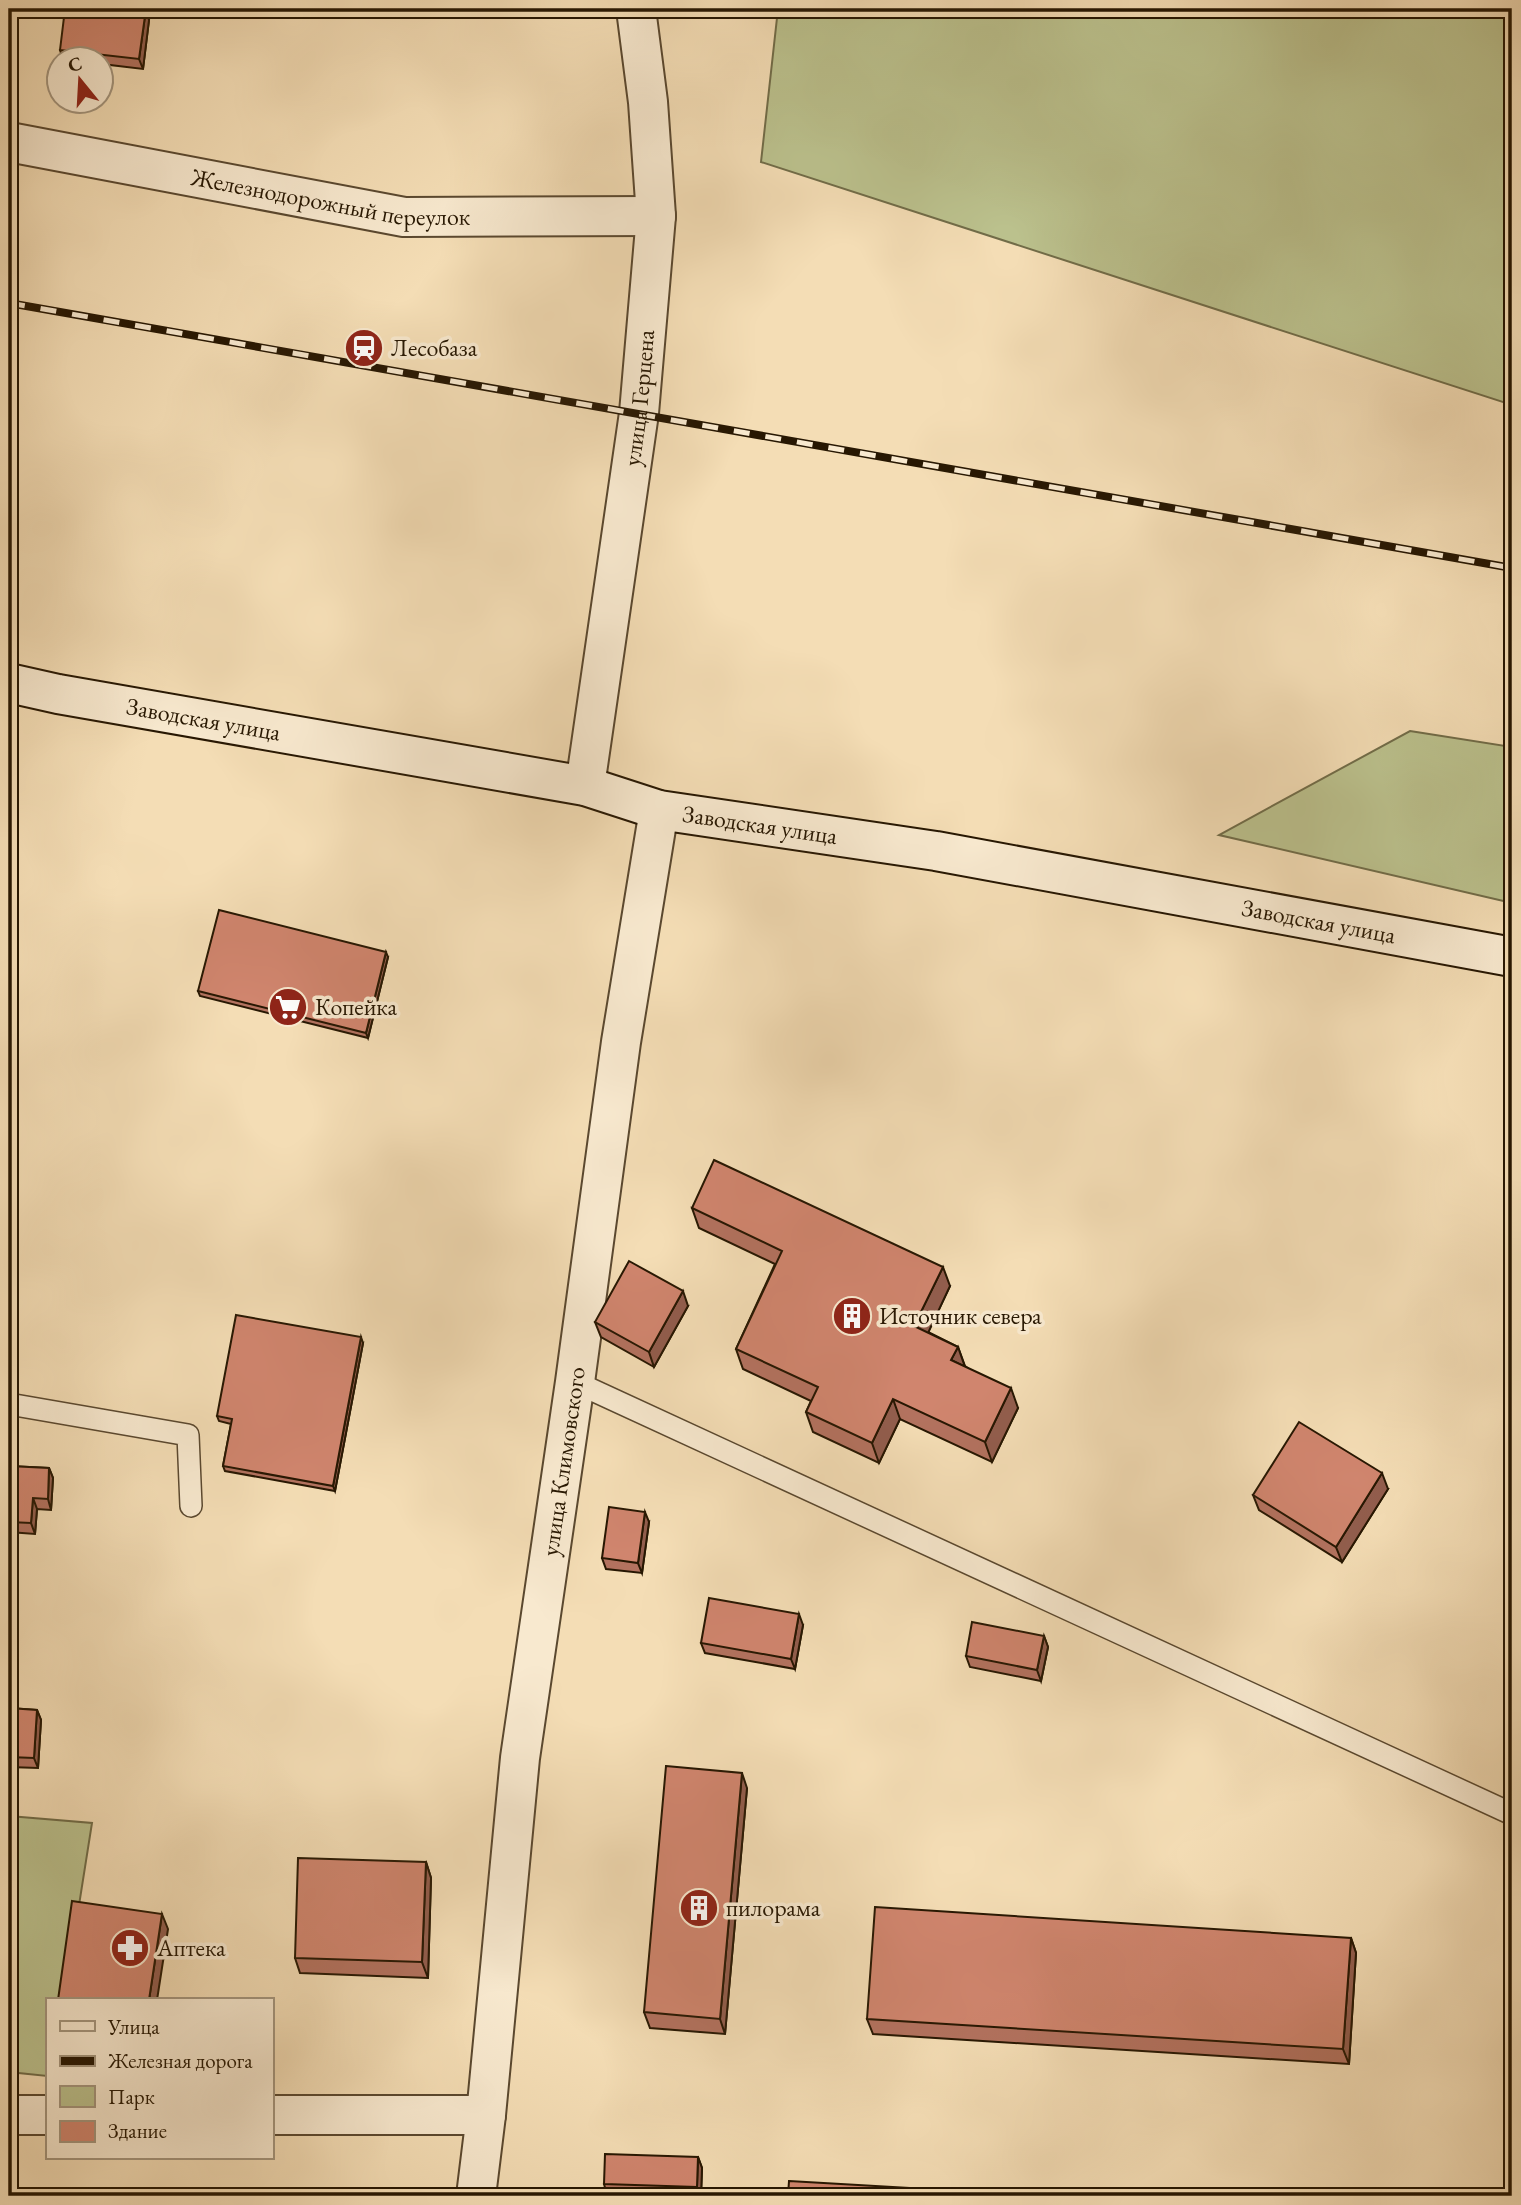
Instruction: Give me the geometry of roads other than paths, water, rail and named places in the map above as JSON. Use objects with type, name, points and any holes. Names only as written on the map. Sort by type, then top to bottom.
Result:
[{"type":"street","name":"улица Герцена","points":[[585,786],[639,413],[656,216],[648,102],[636,9]]},
{"type":"street","name":"Железнодорожный переулок","points":[[9,142],[404,217],[656,216]]},
{"type":"street","name":"Заводская улица","points":[[9,683],[58,694],[585,786],[659,810],[936,851],[1512,957]]},
{"type":"street","name":"улица Климовского","points":[[477,2196],[520,1758],[621,1042],[659,810]]},
{"type":"street","points":[[9,2115],[46,2115]]},
{"type":"street","points":[[273,2115],[486,2115]]},
{"type":"lane","points":[[575,1382],[1512,1814]]},
{"type":"lane","points":[[9,1404],[188,1435],[191,1506]]},
{"type":"railway","points":[[9,303],[1512,568]]},
{"type":"place","name":"Лесобаза","points":[[364,348]]},
{"type":"place","name":"Копейка","points":[[288,1007]]},
{"type":"place","name":"Источник севера","points":[[852,1316]]},
{"type":"place","name":"пилорама","points":[[699,1908]]},
{"type":"place","name":"Аптека","points":[[130,1948]]}]
